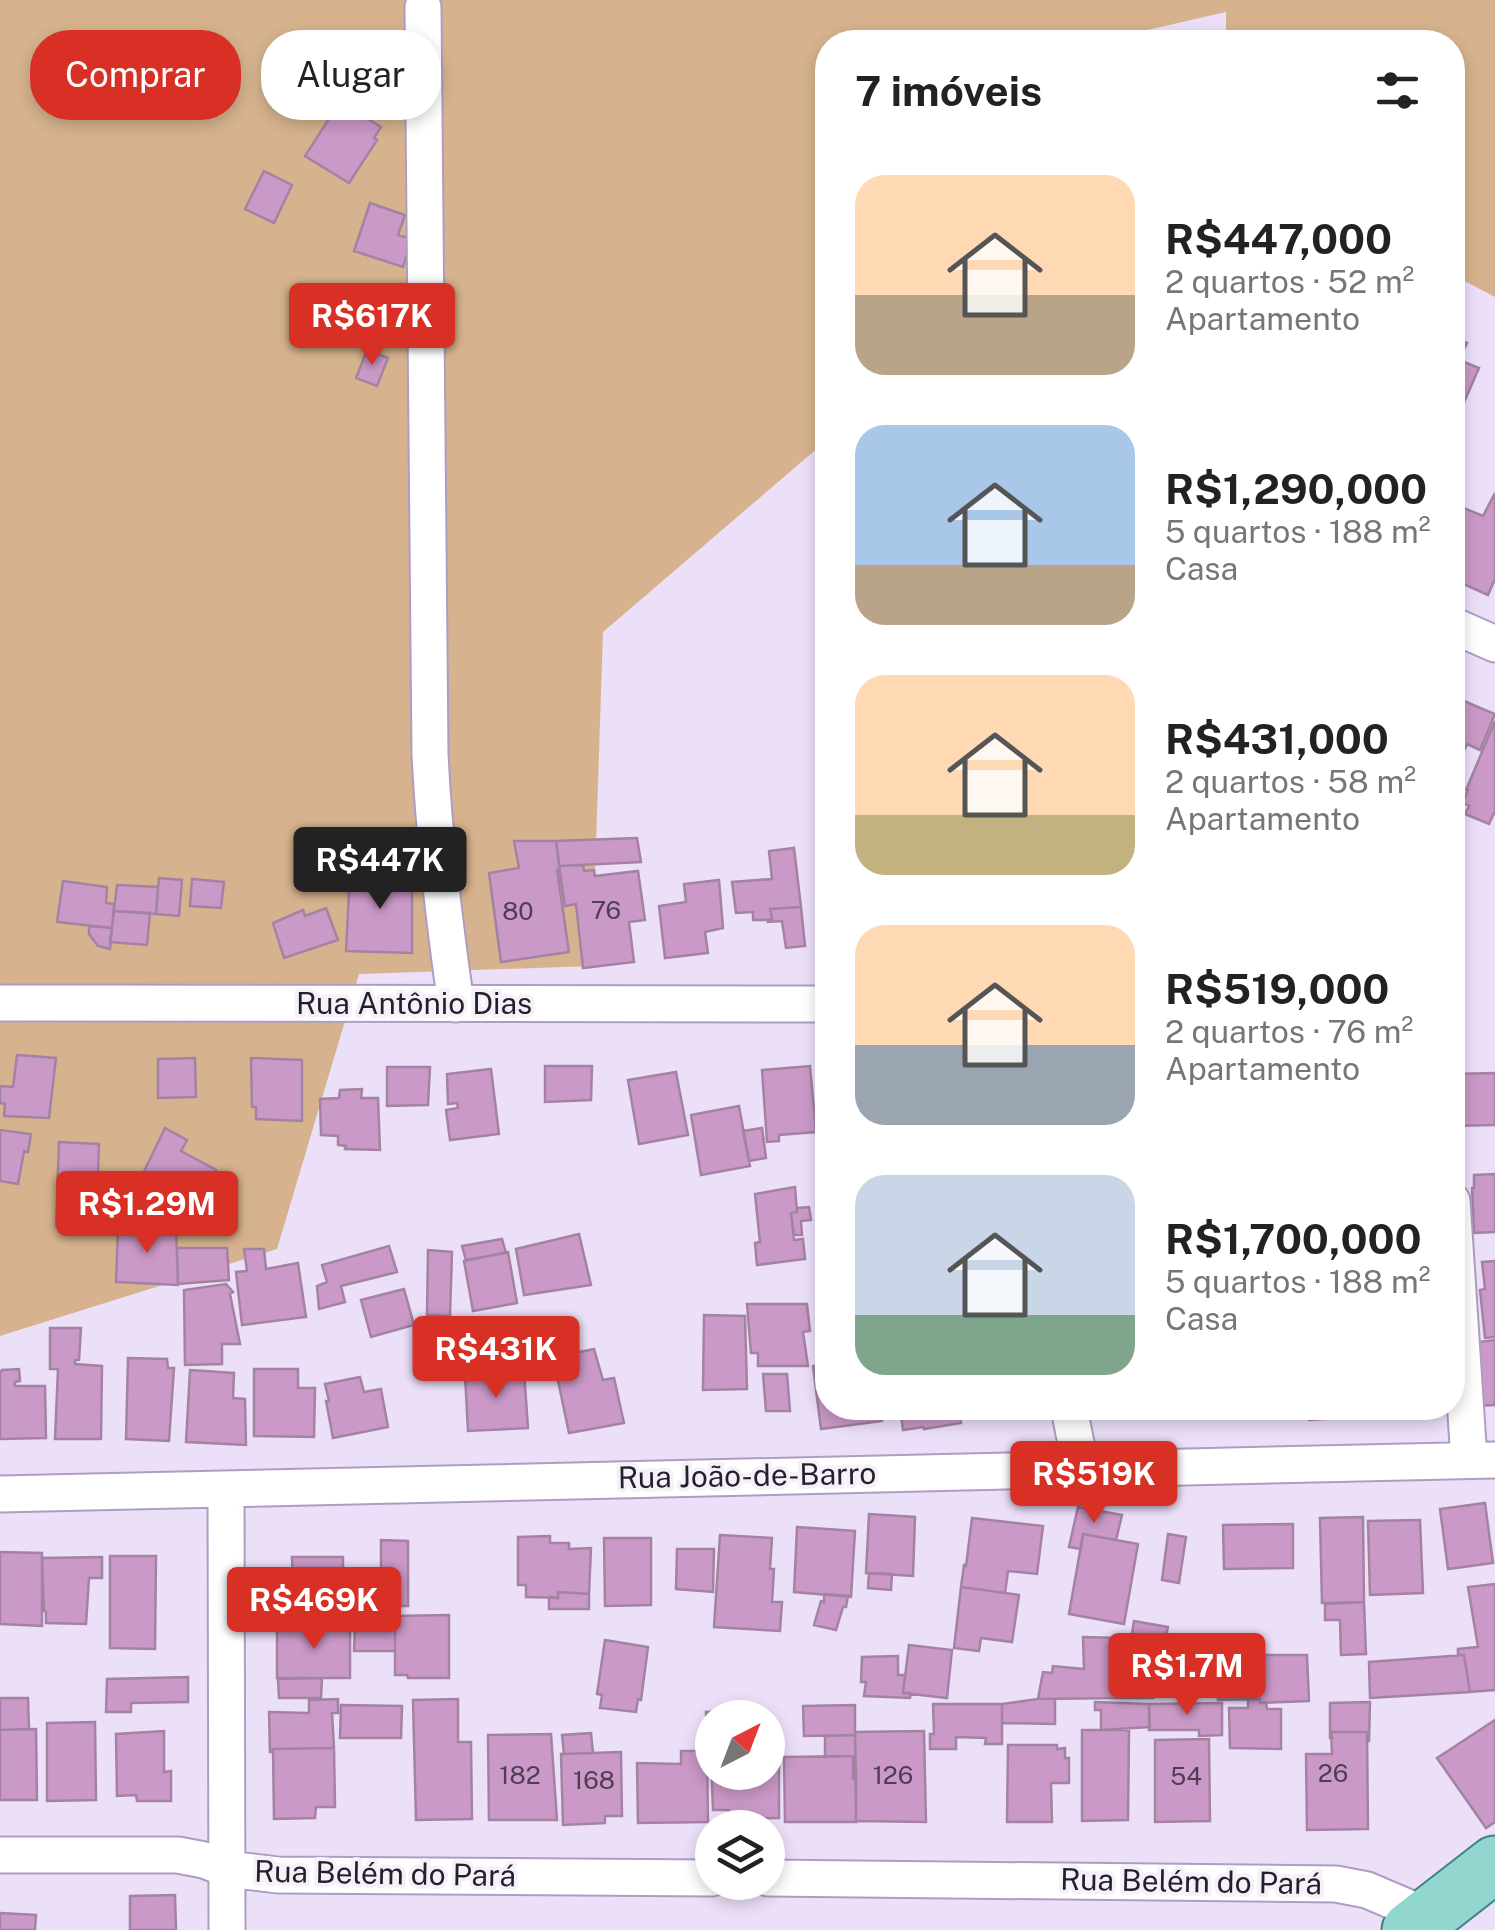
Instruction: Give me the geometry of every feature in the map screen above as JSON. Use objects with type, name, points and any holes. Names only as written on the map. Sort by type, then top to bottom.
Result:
[{"type":"main road","points":[[1419,1923],[1495,1864]]},
{"type":"street","points":[[423,7],[430,754],[437,867],[456,1004]]},
{"type":"street","points":[[1465,631],[1495,644]]},
{"type":"street","name":"Rua Antônio Dias","points":[[0,1003],[815,1004]]},
{"type":"street","points":[[1465,1313],[1482,1460]]},
{"type":"street","points":[[1071,1420],[1081,1469]]},
{"type":"street","name":"Rua João-de-Barro","points":[[0,1494],[1482,1460]]},
{"type":"street","points":[[226,1489],[227,1930]]},
{"type":"street","name":"Rua Belém do Pará","points":[[0,1854],[178,1855],[227,1869],[278,1875],[695,1878]]},
{"type":"street","name":"Rua Belém do Pará","points":[[785,1878],[1336,1884],[1367,1890],[1419,1923]]},
{"type":"shaded area","points":[[0,0],[1495,0],[1495,297],[1465,281],[1465,30],[1226,30],[1226,12],[1147,30],[815,30],[815,450],[603,632],[592,966],[359,974],[277,1249],[0,1336]]},
{"type":"building","points":[[328,120],[369,120],[381,127],[349,183],[305,156]]},
{"type":"building","points":[[264,171],[292,185],[274,223],[245,209]]},
{"type":"building","points":[[370,203],[405,215],[398,235],[412,239],[403,267],[354,251]]},
{"type":"building","points":[[367,350],[388,358],[377,386],[356,378]]},
{"type":"building","points":[[1465,362],[1479,368],[1465,400]]},
{"type":"building","points":[[1495,493],[1495,579],[1488,595],[1465,585],[1465,509],[1483,516]]},
{"type":"building","points":[[1465,701],[1495,714],[1480,750],[1467,744],[1465,748]]},
{"type":"building","points":[[1495,721],[1495,811],[1489,824],[1465,814],[1469,806],[1465,804],[1466,790]]},
{"type":"building","points":[[637,838],[641,862],[559,866],[556,841]]},
{"type":"building","points":[[514,841],[556,841],[569,952],[501,962],[489,873],[519,868]]},
{"type":"building","points":[[794,848],[801,907],[770,909],[772,919],[768,920],[753,920],[753,912],[736,913],[732,882],[772,879],[769,851]]},
{"type":"building","points":[[583,865],[584,871],[594,870],[595,876],[638,871],[645,920],[629,922],[634,962],[583,968],[576,904],[565,906],[559,866]]},
{"type":"building","points":[[350,871],[412,873],[412,953],[346,951]]},
{"type":"building","points":[[159,878],[182,880],[179,916],[156,914]]},
{"type":"building","points":[[192,879],[224,882],[221,908],[190,906]]},
{"type":"building","points":[[719,880],[723,928],[705,932],[708,953],[665,958],[659,906],[686,902],[684,884]]},
{"type":"building","points":[[63,881],[107,887],[106,903],[114,904],[112,928],[57,922]]},
{"type":"building","points":[[117,885],[158,887],[156,914],[114,911]]},
{"type":"building","points":[[801,907],[805,946],[786,948],[782,921],[768,922],[772,919],[770,909]]},
{"type":"building","points":[[326,908],[338,940],[284,958],[273,923],[303,910],[305,916]]},
{"type":"building","points":[[114,911],[150,913],[147,945],[110,942]]},
{"type":"building","points":[[89,926],[112,928],[110,949],[98,946],[89,934]]},
{"type":"building","points":[[17,1055],[56,1058],[49,1118],[4,1116],[0,1086],[13,1087]]},
{"type":"building","points":[[195,1058],[196,1097],[158,1098],[158,1059]]},
{"type":"building","points":[[251,1058],[302,1060],[302,1121],[256,1119],[256,1107],[252,1107]]},
{"type":"building","points":[[545,1066],[592,1066],[591,1100],[545,1102]]},
{"type":"building","points":[[810,1066],[815,1132],[779,1135],[779,1141],[767,1142],[762,1070]]},
{"type":"building","points":[[387,1067],[430,1067],[428,1105],[387,1106]]},
{"type":"building","points":[[491,1069],[499,1134],[450,1140],[446,1110],[458,1108],[457,1103],[448,1104],[447,1074]]},
{"type":"building","points":[[676,1072],[688,1135],[639,1144],[628,1080]]},
{"type":"building","points":[[1495,1073],[1495,1125],[1465,1126],[1465,1074]]},
{"type":"building","points":[[362,1089],[361,1098],[378,1098],[380,1150],[345,1149],[346,1146],[338,1145],[338,1136],[321,1135],[320,1099],[339,1098],[340,1090]]},
{"type":"building","points":[[739,1106],[750,1166],[701,1175],[691,1115]]},
{"type":"building","points":[[165,1128],[187,1140],[181,1151],[216,1170],[195,1204],[165,1185],[155,1205],[135,1196]]},
{"type":"building","points":[[762,1128],[766,1158],[749,1161],[743,1131]]},
{"type":"building","points":[[0,1130],[31,1134],[18,1184],[0,1181]]},
{"type":"building","points":[[59,1142],[99,1144],[96,1228],[56,1226]]},
{"type":"building","points":[[1495,1174],[1495,1232],[1474,1233],[1474,1175]]},
{"type":"building","points":[[795,1187],[797,1212],[791,1213],[794,1240],[803,1239],[805,1259],[757,1265],[755,1243],[760,1242],[755,1194]]},
{"type":"building","points":[[809,1207],[811,1220],[801,1221],[802,1235],[794,1235],[791,1213]]},
{"type":"building","points":[[118,1228],[176,1228],[178,1285],[116,1282]]},
{"type":"building","points":[[579,1234],[591,1285],[524,1295],[516,1249]]},
{"type":"building","points":[[502,1239],[506,1253],[466,1260],[462,1246]]},
{"type":"building","points":[[389,1246],[397,1272],[341,1286],[345,1302],[319,1309],[317,1286],[327,1282],[322,1265]]},
{"type":"building","points":[[177,1248],[227,1248],[229,1280],[178,1284]]},
{"type":"building","points":[[244,1249],[264,1249],[266,1269],[298,1263],[306,1317],[242,1325],[236,1272],[247,1271]]},
{"type":"building","points":[[428,1250],[452,1252],[450,1316],[427,1315]]},
{"type":"building","points":[[508,1252],[517,1303],[473,1311],[464,1261]]},
{"type":"building","points":[[1495,1261],[1495,1337],[1485,1338],[1480,1290],[1485,1289],[1482,1262]]},
{"type":"building","points":[[226,1284],[233,1292],[230,1294],[240,1344],[222,1344],[222,1364],[185,1365],[184,1290]]},
{"type":"building","points":[[404,1289],[414,1325],[371,1337],[361,1300]]},
{"type":"building","points":[[747,1304],[807,1304],[810,1331],[803,1332],[808,1366],[758,1366],[758,1353],[751,1353]]},
{"type":"building","points":[[704,1315],[745,1316],[747,1389],[703,1390]]},
{"type":"building","points":[[50,1328],[81,1328],[79,1360],[75,1364],[102,1366],[101,1439],[55,1439],[58,1369],[50,1369]]},
{"type":"building","points":[[1495,1340],[1495,1405],[1478,1406],[1478,1342]]},
{"type":"building","points":[[594,1349],[603,1380],[614,1378],[624,1423],[569,1433],[551,1358]]},
{"type":"building","points":[[128,1358],[167,1359],[168,1368],[174,1368],[169,1441],[126,1439]]},
{"type":"building","points":[[506,1360],[508,1372],[467,1374],[467,1363]]},
{"type":"building","points":[[19,1369],[20,1381],[15,1386],[45,1386],[46,1438],[0,1439],[0,1373]]},
{"type":"building","points":[[254,1369],[298,1369],[298,1388],[315,1388],[314,1437],[254,1436]]},
{"type":"building","points":[[190,1370],[234,1373],[233,1398],[245,1399],[246,1445],[186,1442]]},
{"type":"building","points":[[524,1371],[528,1428],[468,1431],[465,1375]]},
{"type":"building","points":[[763,1374],[787,1374],[790,1411],[766,1411]]},
{"type":"building","points":[[360,1377],[364,1392],[381,1389],[388,1427],[333,1438],[325,1384]]},
{"type":"building","points":[[820,1420],[882,1421],[821,1429]]},
{"type":"building","points":[[902,1420],[961,1420],[961,1423],[903,1430]]},
{"type":"building","points":[[1485,1503],[1493,1563],[1448,1569],[1440,1509]]},
{"type":"building","points":[[1078,1507],[1122,1515],[1116,1540],[1083,1534],[1081,1549],[1069,1547]]},
{"type":"building","points":[[869,1514],[915,1517],[913,1576],[866,1573]]},
{"type":"building","points":[[1363,1517],[1364,1602],[1322,1603],[1320,1518]]},
{"type":"building","points":[[972,1518],[1043,1526],[1037,1574],[1008,1571],[1005,1593],[961,1587]]},
{"type":"building","points":[[1420,1520],[1423,1593],[1370,1595],[1368,1521]]},
{"type":"building","points":[[1293,1524],[1293,1568],[1224,1569],[1223,1525]]},
{"type":"building","points":[[797,1527],[855,1531],[851,1597],[794,1592]]},
{"type":"building","points":[[1083,1534],[1138,1544],[1124,1624],[1069,1614]]},
{"type":"building","points":[[1168,1534],[1186,1537],[1179,1583],[1162,1580]]},
{"type":"building","points":[[720,1535],[772,1538],[772,1602],[782,1602],[780,1631],[714,1627]]},
{"type":"building","points":[[550,1536],[550,1543],[569,1543],[569,1549],[591,1548],[589,1594],[558,1592],[558,1598],[526,1597],[526,1585],[518,1585],[518,1537]]},
{"type":"building","points":[[604,1538],[651,1538],[651,1605],[605,1606]]},
{"type":"building","points":[[381,1540],[408,1541],[408,1606],[381,1606]]},
{"type":"building","points":[[677,1549],[714,1549],[713,1592],[676,1589]]},
{"type":"building","points":[[0,1552],[42,1553],[42,1626],[0,1624]]},
{"type":"building","points":[[110,1556],[156,1556],[155,1649],[110,1648]]},
{"type":"building","points":[[102,1557],[102,1578],[89,1578],[86,1624],[46,1623],[42,1558]]},
{"type":"building","points":[[292,1557],[343,1557],[343,1573],[357,1572],[357,1615],[294,1617]]},
{"type":"building","points":[[869,1573],[892,1574],[891,1590],[868,1588]]},
{"type":"building","points":[[1495,1584],[1495,1690],[1470,1692],[1464,1655],[1458,1655],[1458,1649],[1478,1647],[1468,1587]]},
{"type":"building","points":[[961,1587],[1019,1595],[1012,1642],[981,1638],[979,1651],[954,1648]]},
{"type":"building","points":[[558,1592],[589,1594],[589,1609],[549,1609],[549,1597],[558,1598]]},
{"type":"building","points":[[824,1594],[848,1596],[836,1630],[814,1625]]},
{"type":"building","points":[[1364,1602],[1366,1654],[1341,1655],[1340,1620],[1325,1620],[1325,1604]]},
{"type":"building","points":[[449,1615],[449,1678],[395,1675],[395,1616]]},
{"type":"building","points":[[1134,1621],[1168,1627],[1153,1698],[1122,1698],[1118,1646],[1130,1647]]},
{"type":"building","points":[[395,1622],[395,1651],[354,1651],[355,1623]]},
{"type":"building","points":[[277,1626],[350,1626],[350,1678],[277,1678]]},
{"type":"building","points":[[1083,1637],[1121,1638],[1122,1646],[1118,1646],[1122,1698],[1038,1699],[1043,1672],[1052,1673],[1053,1666],[1084,1669]]},
{"type":"building","points":[[605,1640],[648,1647],[636,1712],[600,1708],[602,1695],[597,1694]]},
{"type":"building","points":[[909,1645],[952,1650],[947,1698],[903,1693]]},
{"type":"building","points":[[1218,1655],[1307,1655],[1309,1701],[1218,1700]]},
{"type":"building","points":[[1464,1655],[1470,1692],[1370,1698],[1369,1662]]},
{"type":"building","points":[[898,1656],[898,1675],[905,1675],[903,1693],[911,1693],[910,1698],[864,1696],[862,1657]]},
{"type":"building","points":[[188,1677],[188,1702],[131,1703],[131,1712],[106,1712],[107,1679]]},
{"type":"building","points":[[322,1678],[321,1698],[279,1698],[278,1679]]},
{"type":"building","points":[[0,1698],[28,1698],[29,1729],[0,1730]]},
{"type":"building","points":[[338,1699],[338,1713],[332,1713],[334,1748],[270,1752],[269,1712],[309,1713],[309,1700]]},
{"type":"building","points":[[458,1699],[458,1742],[471,1742],[472,1819],[416,1820],[413,1700]]},
{"type":"building","points":[[1055,1699],[1055,1724],[1002,1723],[1002,1704]]},
{"type":"building","points":[[1248,1699],[1266,1702],[1267,1709],[1281,1709],[1281,1749],[1230,1748],[1229,1708],[1248,1708]]},
{"type":"building","points":[[1095,1702],[1149,1704],[1150,1727],[1101,1730],[1101,1710],[1095,1710]]},
{"type":"building","points":[[1370,1702],[1369,1741],[1367,1732],[1331,1732],[1330,1738],[1330,1703]]},
{"type":"building","points":[[1222,1703],[1222,1735],[1199,1736],[1199,1730],[1149,1730],[1149,1704]]},
{"type":"building","points":[[933,1704],[1002,1704],[1002,1744],[985,1744],[986,1738],[956,1737],[956,1749],[930,1749]]},
{"type":"building","points":[[341,1705],[402,1706],[401,1738],[340,1738]]},
{"type":"building","points":[[855,1705],[855,1735],[804,1736],[803,1706]]},
{"type":"building","points":[[1495,1720],[1495,1822],[1486,1828],[1437,1758]]},
{"type":"building","points":[[95,1722],[96,1800],[47,1801],[47,1723]]},
{"type":"building","points":[[36,1729],[37,1800],[0,1800],[0,1730]]},
{"type":"building","points":[[1082,1730],[1129,1730],[1128,1820],[1082,1821]]},
{"type":"building","points":[[164,1731],[164,1772],[171,1771],[171,1801],[137,1801],[136,1795],[117,1796],[116,1734]]},
{"type":"building","points":[[924,1731],[926,1822],[856,1821],[855,1732]]},
{"type":"building","points":[[1331,1732],[1367,1732],[1368,1829],[1307,1830],[1306,1754],[1332,1754]]},
{"type":"building","points":[[591,1733],[593,1753],[564,1754],[562,1735]]},
{"type":"building","points":[[551,1734],[557,1820],[489,1820],[488,1735]]},
{"type":"building","points":[[855,1735],[853,1779],[853,1756],[825,1757],[825,1736]]},
{"type":"building","points":[[1209,1739],[1210,1821],[1155,1822],[1155,1740]]},
{"type":"building","points":[[1008,1745],[1065,1748],[1069,1783],[1051,1783],[1052,1822],[1007,1822]]},
{"type":"building","points":[[334,1748],[335,1807],[316,1807],[315,1818],[274,1819],[273,1749]]},
{"type":"building","points":[[681,1751],[695,1751],[695,1790],[708,1790],[708,1810],[695,1810],[695,1822],[638,1823],[637,1763],[681,1764]]},
{"type":"building","points":[[621,1752],[622,1816],[605,1816],[605,1823],[563,1825],[561,1754]]},
{"type":"building","points":[[853,1756],[856,1822],[785,1822],[785,1757]]},
{"type":"building","points":[[712,1790],[779,1790],[779,1810],[713,1810]]},
{"type":"building","points":[[175,1895],[176,1930],[130,1930],[130,1896]]},
{"type":"building","points":[[0,1913],[36,1915],[35,1930],[0,1930]]}]
